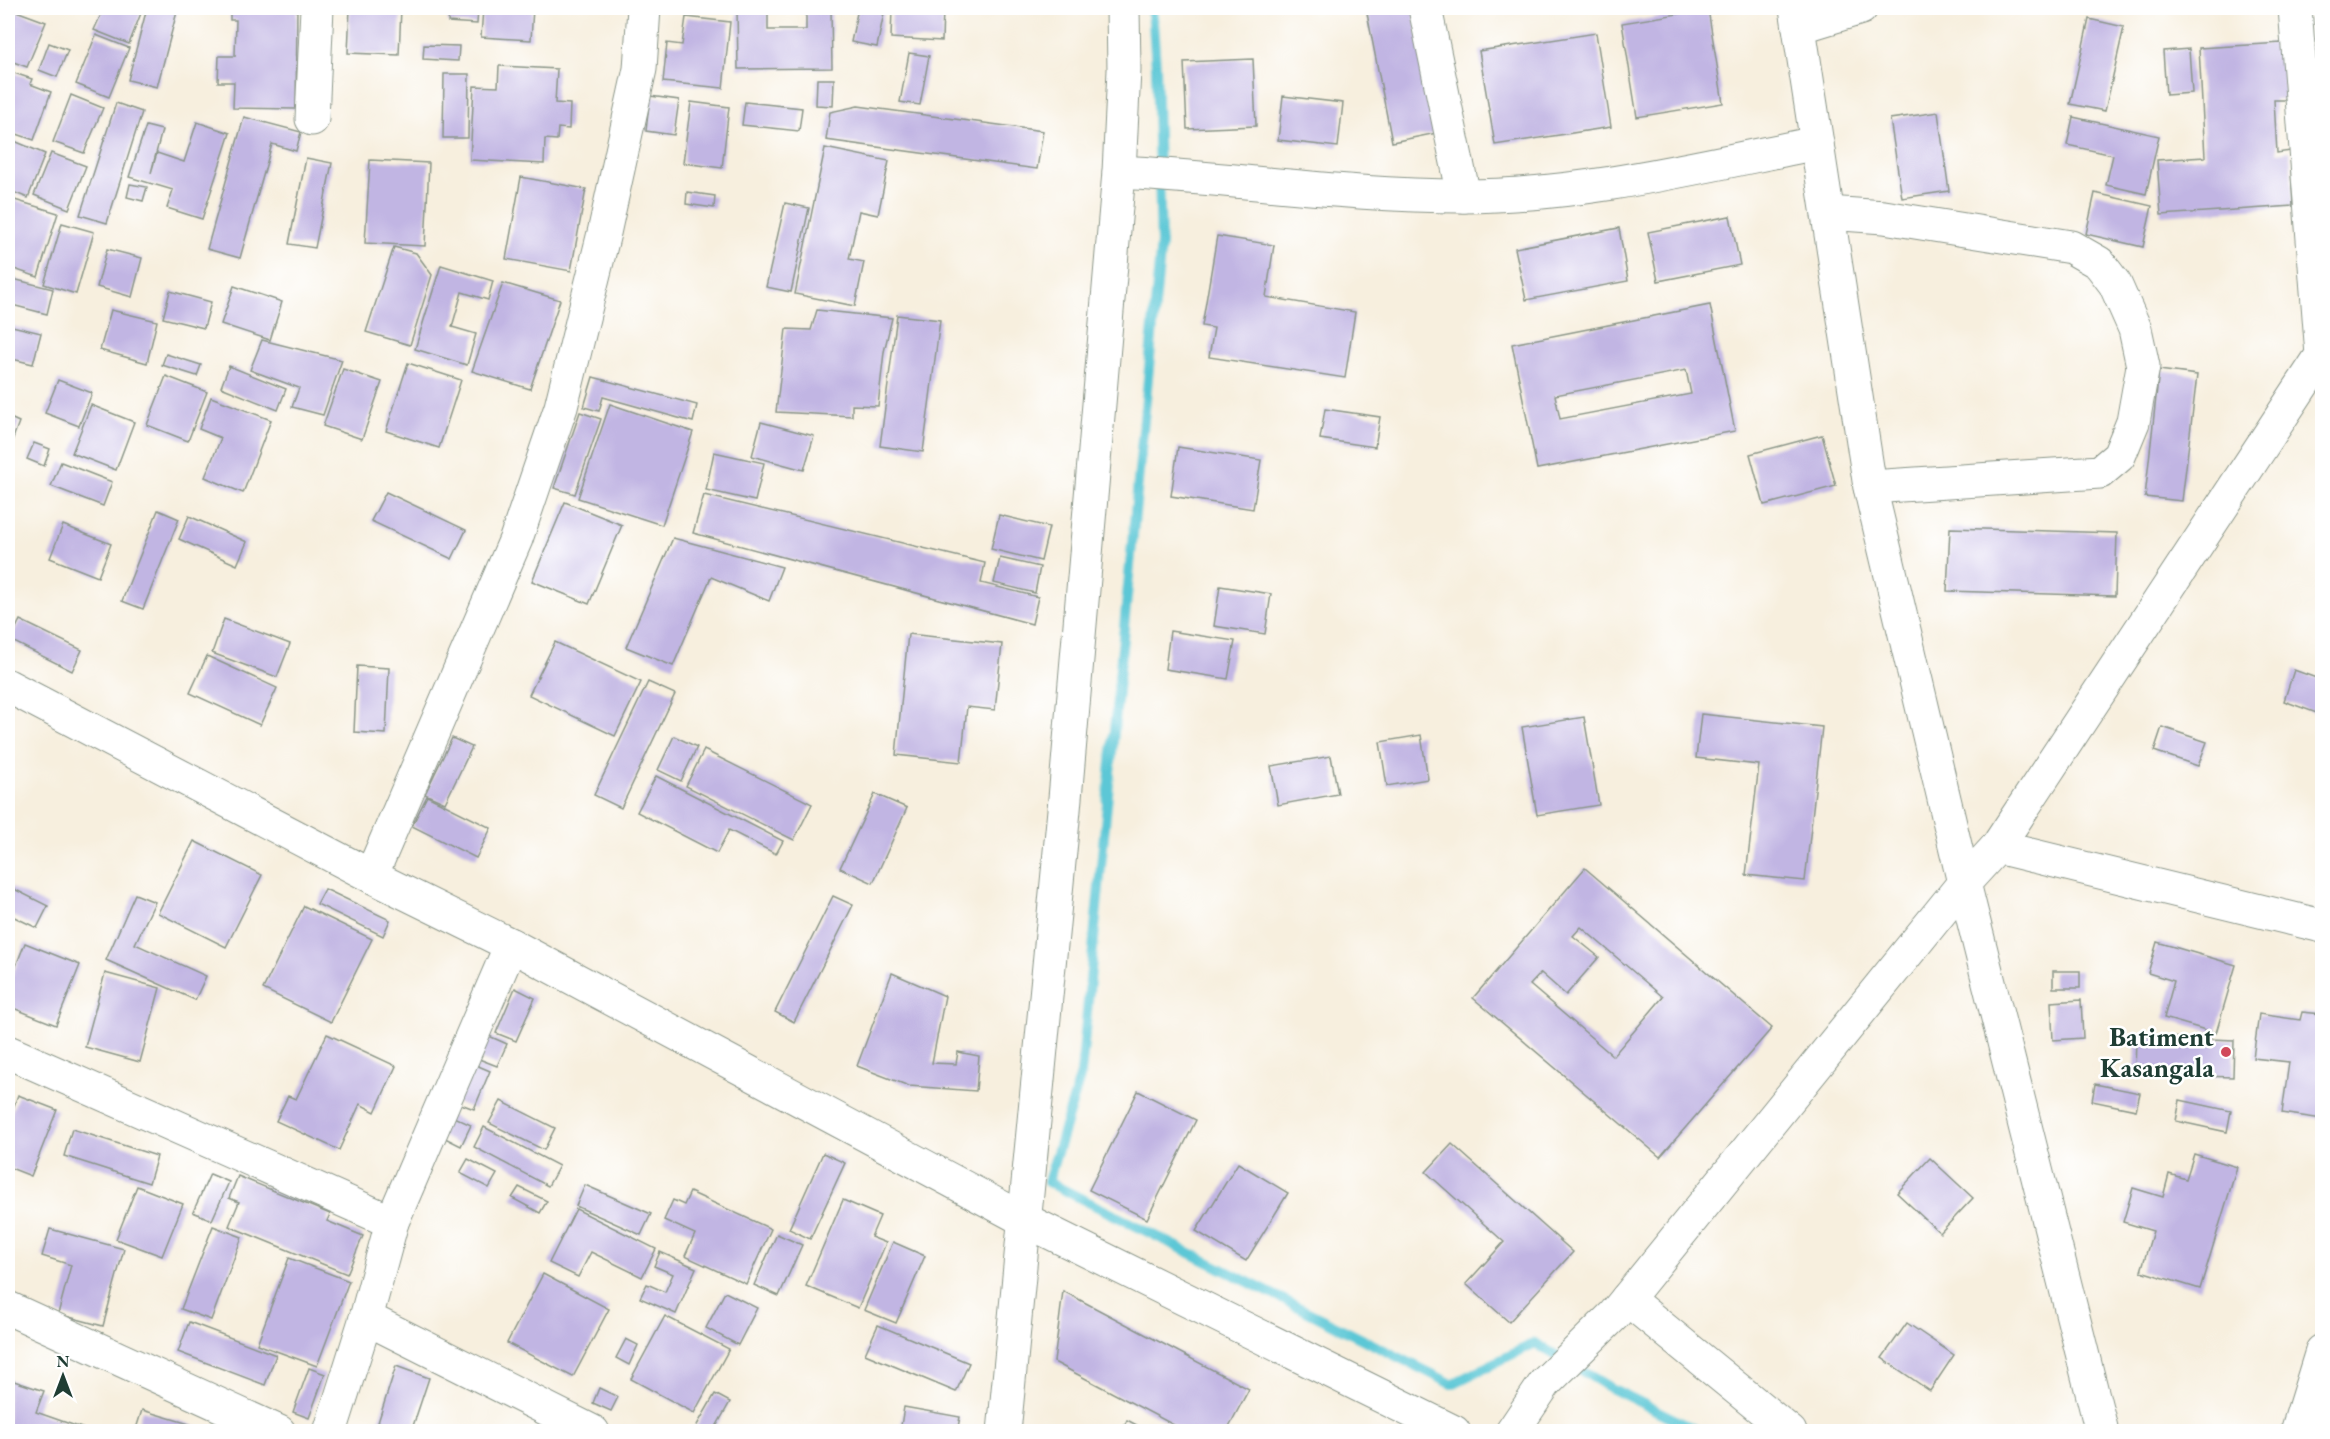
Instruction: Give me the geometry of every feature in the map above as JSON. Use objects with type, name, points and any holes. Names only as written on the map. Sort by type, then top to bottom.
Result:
[{"type":"street","points":[[312,119],[317,8]]},
{"type":"street","points":[[371,876],[516,539],[561,407],[604,233],[640,69],[644,8]]},
{"type":"street","points":[[1004,1431],[1064,810],[1119,172],[1124,70],[1123,8]]},
{"type":"street","points":[[1425,8],[1464,196]]},
{"type":"street","points":[[1861,8],[1797,17],[1870,487],[1964,883],[2102,1431]]},
{"type":"street","points":[[1512,1431],[1545,1383],[1620,1307],[1964,883],[1997,847],[2322,355],[2321,314],[2295,8]]},
{"type":"street","points":[[1119,172],[1385,194],[1464,196],[1568,190],[1817,143]]},
{"type":"street","points":[[1828,213],[1884,217],[2071,247],[2099,263],[2115,284],[2135,329],[2143,366],[2130,430],[2119,456],[2100,472],[1870,487]]},
{"type":"street","points":[[8,686],[371,876],[511,945],[1025,1220],[1454,1431]]},
{"type":"street","points":[[1997,847],[2322,926]]},
{"type":"street","points":[[330,1431],[366,1318],[392,1222],[511,945]]},
{"type":"street","points":[[8,1052],[392,1222]]},
{"type":"street","points":[[1620,1307],[1790,1431]]},
{"type":"street","points":[[8,1308],[279,1431]]},
{"type":"street","points":[[366,1318],[593,1431]]},
{"type":"street","points":[[2297,1431],[2322,1351]]},
{"type":"building","points":[[8,8],[46,22],[27,67],[8,60]]},
{"type":"building","points":[[104,8],[143,8],[129,44],[94,30]]},
{"type":"building","points":[[147,8],[178,8],[157,87],[128,80]]},
{"type":"building","points":[[230,8],[297,8],[296,109],[233,108],[234,82],[218,82],[219,56],[235,56],[236,20],[230,20]]},
{"type":"building","points":[[350,8],[401,8],[399,55],[348,53]]},
{"type":"building","points":[[450,8],[478,8],[477,24],[448,22]]},
{"type":"building","points":[[483,8],[533,8],[531,40],[481,37]]},
{"type":"building","points":[[737,8],[831,8],[832,68],[738,69]],"holes":[[[806,12],[806,30],[768,30],[768,13]]]},
{"type":"building","points":[[858,8],[885,8],[877,47],[851,42]]},
{"type":"building","points":[[892,8],[943,8],[942,41],[891,38]]},
{"type":"building","points":[[1366,8],[1413,8],[1437,133],[1392,142]]},
{"type":"building","points":[[1708,9],[1723,103],[1637,117],[1622,23]]},
{"type":"building","points":[[686,17],[730,22],[723,88],[663,82],[667,43],[682,45]]},
{"type":"building","points":[[2089,19],[2124,27],[2105,111],[2070,104]]},
{"type":"building","points":[[1596,33],[1611,127],[1495,145],[1479,51]]},
{"type":"building","points":[[96,35],[129,48],[109,97],[76,84]]},
{"type":"building","points":[[49,43],[68,50],[57,77],[39,70]]},
{"type":"building","points":[[2282,43],[2286,100],[2274,100],[2277,153],[2290,151],[2293,206],[2161,215],[2157,160],[2205,157],[2199,48]]},
{"type":"building","points":[[424,45],[459,46],[458,61],[423,59]]},
{"type":"building","points":[[2189,49],[2192,93],[2166,95],[2163,51]]},
{"type":"building","points":[[909,53],[929,56],[920,105],[900,102]]},
{"type":"building","points":[[1253,59],[1256,126],[1187,129],[1184,62]]},
{"type":"building","points":[[499,66],[557,69],[555,103],[570,104],[569,129],[558,128],[557,140],[545,139],[544,164],[470,160],[474,86],[498,87]]},
{"type":"building","points":[[8,71],[32,79],[30,84],[51,92],[34,140],[8,131]]},
{"type":"building","points":[[444,74],[469,74],[468,138],[443,138]]},
{"type":"building","points":[[817,79],[834,79],[833,106],[816,105]]},
{"type":"building","points":[[71,95],[103,108],[84,153],[53,142]]},
{"type":"building","points":[[650,96],[679,100],[674,135],[646,131]]},
{"type":"building","points":[[1283,96],[1343,103],[1338,147],[1278,140]]},
{"type":"building","points":[[691,102],[729,107],[722,168],[683,163]]},
{"type":"building","points":[[745,102],[802,108],[799,131],[742,125]]},
{"type":"building","points":[[116,103],[142,112],[107,223],[80,215]]},
{"type":"building","points":[[858,106],[1043,131],[1037,169],[826,140],[830,112]]},
{"type":"building","points":[[1938,112],[1949,191],[1902,198],[1890,119]]},
{"type":"building","points":[[244,117],[301,132],[296,151],[272,144],[240,258],[207,249]]},
{"type":"building","points":[[2073,117],[2159,136],[2146,194],[2106,185],[2113,155],[2067,145]]},
{"type":"building","points":[[197,122],[230,133],[202,219],[167,208],[173,190],[129,177],[146,126],[162,130],[151,173],[157,153],[184,162]]},
{"type":"building","points":[[12,140],[45,154],[28,198],[8,190],[8,151]]},
{"type":"building","points":[[825,148],[889,161],[878,215],[859,211],[849,259],[864,262],[855,306],[795,294]]},
{"type":"building","points":[[51,153],[86,166],[69,209],[34,195]]},
{"type":"building","points":[[306,158],[332,163],[315,248],[289,244]]},
{"type":"building","points":[[370,160],[429,163],[425,246],[365,243]]},
{"type":"building","points":[[521,177],[586,189],[571,271],[506,259]]},
{"type":"building","points":[[130,184],[147,187],[143,201],[127,197]]},
{"type":"building","points":[[687,192],[715,196],[714,208],[686,204]]},
{"type":"building","points":[[2095,193],[2152,206],[2143,247],[2086,234]]},
{"type":"building","points":[[8,198],[58,213],[38,277],[8,267]]},
{"type":"building","points":[[785,203],[809,208],[791,292],[766,287]]},
{"type":"building","points":[[1730,216],[1740,265],[1658,281],[1648,232]]},
{"type":"building","points":[[62,223],[94,232],[76,294],[44,284]]},
{"type":"building","points":[[1619,228],[1628,281],[1526,300],[1515,248]]},
{"type":"building","points":[[1217,236],[1274,245],[1266,297],[1355,312],[1345,378],[1209,357],[1214,328],[1202,326]]},
{"type":"building","points":[[394,247],[416,253],[432,275],[410,345],[366,332]]},
{"type":"building","points":[[107,249],[142,258],[132,297],[97,287]]},
{"type":"building","points":[[441,265],[493,281],[488,300],[462,292],[452,327],[476,334],[467,365],[415,349]]},
{"type":"building","points":[[9,278],[53,289],[47,314],[8,304]]},
{"type":"building","points":[[503,283],[560,300],[530,389],[472,371]]},
{"type":"building","points":[[234,286],[282,302],[270,340],[221,324]]},
{"type":"building","points":[[170,291],[211,302],[204,328],[163,318]]},
{"type":"building","points":[[1710,305],[1735,431],[1537,469],[1512,344]],"holes":[[[1686,370],[1691,394],[1560,419],[1555,395]]]},
{"type":"building","points":[[111,310],[157,321],[147,363],[100,350]]},
{"type":"building","points":[[817,310],[892,318],[884,352],[878,406],[852,405],[852,416],[776,412],[786,329],[811,330]]},
{"type":"building","points":[[897,315],[940,320],[923,452],[880,446]]},
{"type":"building","points":[[8,325],[41,333],[33,364],[8,358]]},
{"type":"building","points":[[262,340],[342,360],[323,415],[292,407],[299,388],[250,370]]},
{"type":"building","points":[[166,354],[201,365],[197,376],[162,365]]},
{"type":"building","points":[[408,363],[461,380],[439,448],[386,431]]},
{"type":"building","points":[[229,366],[286,389],[278,410],[221,387]]},
{"type":"building","points":[[343,369],[382,382],[362,439],[323,426]]},
{"type":"building","points":[[2159,370],[2197,375],[2182,501],[2145,497]]},
{"type":"building","points":[[166,376],[207,392],[188,441],[147,425]]},
{"type":"building","points":[[593,377],[697,405],[693,422],[603,397],[599,411],[584,407]]},
{"type":"building","points":[[58,380],[92,393],[79,426],[45,413]]},
{"type":"building","points":[[211,397],[271,420],[243,493],[205,477],[221,438],[199,429]]},
{"type":"building","points":[[610,404],[693,432],[662,525],[578,498]]},
{"type":"building","points":[[91,405],[134,422],[116,470],[72,453]]},
{"type":"building","points":[[1325,409],[1380,417],[1375,447],[1320,439]]},
{"type":"building","points":[[580,412],[601,419],[575,494],[554,488]]},
{"type":"building","points":[[8,417],[19,422],[8,452]]},
{"type":"building","points":[[761,422],[814,436],[804,470],[752,456]]},
{"type":"building","points":[[1822,435],[1836,486],[1764,505],[1750,454]]},
{"type":"building","points":[[34,443],[50,449],[44,466],[27,459]]},
{"type":"building","points":[[1178,447],[1261,460],[1253,509],[1171,496]]},
{"type":"building","points":[[714,452],[764,463],[755,501],[706,490]]},
{"type":"building","points":[[61,462],[112,482],[103,506],[51,486]]},
{"type":"building","points":[[386,492],[466,530],[452,559],[371,521]]},
{"type":"building","points":[[704,495],[985,563],[981,583],[1038,597],[1032,624],[693,533]]},
{"type":"building","points":[[565,502],[622,525],[589,604],[532,581]]},
{"type":"building","points":[[158,510],[179,519],[143,609],[122,601]]},
{"type":"building","points":[[999,515],[1049,527],[1041,561],[991,549]]},
{"type":"building","points":[[189,516],[247,542],[237,565],[179,539]]},
{"type":"building","points":[[63,525],[111,544],[98,577],[50,558]]},
{"type":"building","points":[[1950,528],[2117,533],[2115,596],[1947,591]]},
{"type":"building","points":[[673,538],[782,567],[769,601],[711,577],[673,666],[626,647]]},
{"type":"building","points":[[1000,558],[1040,567],[1035,593],[994,583]]},
{"type":"building","points":[[1220,586],[1271,594],[1265,634],[1214,626]]},
{"type":"building","points":[[224,619],[290,644],[277,677],[212,653]]},
{"type":"building","points":[[20,620],[82,650],[72,671],[10,640]]},
{"type":"building","points":[[1170,631],[1235,641],[1228,679],[1165,669]]},
{"type":"building","points":[[908,634],[1002,644],[995,710],[967,707],[961,762],[896,755]]},
{"type":"building","points":[[555,642],[641,682],[615,736],[529,695]]},
{"type":"building","points":[[207,656],[277,688],[260,725],[190,693]]},
{"type":"building","points":[[357,666],[389,668],[386,734],[354,732]]},
{"type":"building","points":[[2294,670],[2322,680],[2322,715],[2284,701]]},
{"type":"building","points":[[648,682],[675,694],[621,808],[594,795]]},
{"type":"building","points":[[1701,714],[1822,727],[1805,881],[1746,875],[1759,765],[1696,758]]},
{"type":"building","points":[[1584,717],[1599,805],[1537,815],[1522,727]]},
{"type":"building","points":[[2162,727],[2207,742],[2198,766],[2154,751]]},
{"type":"building","points":[[1421,735],[1428,779],[1387,786],[1380,742]]},
{"type":"building","points":[[674,736],[697,747],[681,781],[658,770]]},
{"type":"building","points":[[452,738],[472,747],[445,803],[425,794]]},
{"type":"building","points":[[704,750],[812,804],[794,840],[686,786]]},
{"type":"building","points":[[1331,756],[1338,794],[1278,805],[1271,766]]},
{"type":"building","points":[[656,776],[783,841],[776,854],[729,830],[717,853],[637,812]]},
{"type":"building","points":[[875,794],[907,808],[873,883],[840,868]]},
{"type":"building","points":[[427,796],[491,828],[476,858],[412,826]]},
{"type":"building","points":[[194,841],[262,875],[226,947],[158,913]]},
{"type":"building","points":[[1585,868],[1772,1028],[1660,1157],[1473,998]],"holes":[[[1581,927],[1663,997],[1613,1056],[1530,985],[1541,973],[1566,995],[1599,957],[1573,936]]]},
{"type":"building","points":[[8,886],[48,906],[37,928],[8,914]]},
{"type":"building","points":[[325,889],[390,920],[383,936],[317,904]]},
{"type":"building","points":[[135,894],[155,902],[135,944],[206,976],[195,1000],[106,960]]},
{"type":"building","points":[[833,896],[853,905],[794,1022],[775,1012]]},
{"type":"building","points":[[304,906],[372,939],[331,1022],[263,989]]},
{"type":"building","points":[[2157,942],[2236,965],[2216,1033],[2164,1018],[2174,981],[2148,973]]},
{"type":"building","points":[[25,943],[80,965],[56,1025],[8,1006],[8,986]]},
{"type":"building","points":[[2053,971],[2080,971],[2080,988],[2053,988]]},
{"type":"building","points":[[105,973],[160,988],[140,1062],[85,1047]]},
{"type":"building","points":[[892,973],[945,996],[932,1063],[956,1064],[958,1052],[979,1056],[976,1091],[909,1086],[857,1066]]},
{"type":"building","points":[[515,988],[535,998],[516,1041],[496,1033]]},
{"type":"building","points":[[2081,1000],[2083,1038],[2053,1040],[2051,1002]]},
{"type":"building","points":[[2302,1012],[2322,1014],[2322,1119],[2282,1113],[2289,1062],[2253,1058],[2259,1014],[2300,1020]]},
{"type":"building","points":[[327,1034],[396,1066],[375,1112],[360,1104],[339,1150],[276,1121],[288,1096],[296,1099]]},
{"type":"building","points":[[489,1036],[507,1044],[497,1066],[479,1059]]},
{"type":"building","points":[[2136,1036],[2234,1040],[2233,1077],[2135,1074]]},
{"type":"building","points":[[469,1062],[490,1071],[474,1109],[453,1101]]},
{"type":"building","points":[[2095,1084],[2140,1093],[2136,1110],[2092,1101]]},
{"type":"building","points":[[1138,1091],[1196,1120],[1147,1219],[1089,1190]]},
{"type":"building","points":[[18,1095],[57,1110],[31,1176],[8,1167],[8,1122]]},
{"type":"building","points":[[2180,1100],[2231,1111],[2227,1132],[2176,1121]]},
{"type":"building","points":[[501,1101],[555,1128],[544,1150],[489,1123]]},
{"type":"building","points":[[445,1113],[471,1125],[461,1146],[435,1133]]},
{"type":"building","points":[[484,1127],[559,1166],[548,1186],[474,1147]]},
{"type":"building","points":[[72,1129],[157,1156],[149,1183],[64,1156]]},
{"type":"building","points":[[1452,1144],[1573,1252],[1509,1322],[1466,1284],[1504,1242],[1426,1172]]},
{"type":"building","points":[[823,1153],[845,1163],[810,1239],[789,1229]]},
{"type":"building","points":[[2194,1154],[2237,1167],[2200,1289],[2141,1271],[2153,1231],[2123,1222],[2133,1188],[2163,1197],[2169,1174],[2186,1179]]},
{"type":"building","points":[[1930,1158],[1973,1198],[1940,1233],[1897,1193]]},
{"type":"building","points":[[468,1159],[497,1174],[489,1188],[460,1173]]},
{"type":"building","points":[[1238,1163],[1288,1193],[1246,1261],[1196,1231]]},
{"type":"building","points":[[210,1174],[229,1182],[212,1220],[193,1212]]},
{"type":"building","points":[[238,1176],[330,1214],[327,1221],[363,1236],[347,1274],[229,1226],[239,1202],[229,1198]]},
{"type":"building","points":[[585,1185],[651,1214],[641,1235],[576,1206]]},
{"type":"building","points":[[137,1186],[183,1204],[162,1256],[116,1239]]},
{"type":"building","points":[[519,1187],[547,1201],[540,1213],[512,1198]]},
{"type":"building","points":[[690,1192],[771,1229],[746,1284],[685,1256],[695,1234],[664,1220],[673,1200],[684,1205]]},
{"type":"building","points":[[843,1200],[880,1216],[871,1237],[886,1243],[858,1308],[806,1286]]},
{"type":"building","points":[[576,1209],[656,1249],[642,1277],[591,1252],[578,1277],[549,1263]]},
{"type":"building","points":[[213,1226],[242,1237],[211,1320],[181,1309]]},
{"type":"building","points":[[50,1229],[124,1249],[103,1326],[58,1314],[71,1265],[42,1256]]},
{"type":"building","points":[[777,1234],[802,1245],[779,1296],[754,1285]]},
{"type":"building","points":[[893,1242],[925,1256],[896,1323],[864,1310]]},
{"type":"building","points":[[660,1252],[696,1268],[676,1314],[640,1298],[647,1284],[665,1292],[673,1274],[654,1266]]},
{"type":"building","points":[[289,1258],[349,1281],[317,1366],[257,1344]]},
{"type":"building","points":[[543,1274],[609,1309],[573,1377],[507,1343]]},
{"type":"building","points":[[1063,1291],[1249,1389],[1226,1432],[1187,1432],[1054,1362]]},
{"type":"building","points":[[725,1292],[757,1308],[738,1345],[706,1328]]},
{"type":"building","points":[[665,1316],[729,1349],[694,1413],[631,1379]]},
{"type":"building","points":[[189,1322],[276,1355],[265,1385],[178,1352]]},
{"type":"building","points":[[1907,1323],[1954,1355],[1930,1391],[1882,1358]]},
{"type":"building","points":[[878,1325],[969,1363],[956,1392],[865,1354]]},
{"type":"building","points":[[626,1339],[638,1345],[629,1365],[616,1358]]},
{"type":"building","points":[[396,1366],[429,1378],[411,1432],[375,1432]]},
{"type":"building","points":[[309,1368],[325,1374],[309,1418],[293,1412]]},
{"type":"building","points":[[8,1379],[44,1391],[36,1412],[93,1432],[8,1432]]},
{"type":"building","points":[[599,1388],[618,1397],[611,1411],[593,1403]]},
{"type":"building","points":[[715,1394],[730,1402],[713,1432],[693,1432]]},
{"type":"building","points":[[904,1407],[960,1417],[957,1432],[900,1432]]},
{"type":"building","points":[[142,1410],[213,1431],[213,1432],[135,1432]]},
{"type":"building","points":[[1127,1420],[1150,1432],[1121,1432]]},
{"type":"waterway","points":[[1152,8],[1161,243],[1081,1074],[1048,1182],[1452,1384],[1535,1343],[1609,1387],[1700,1432]]},
{"type":"place","name":"Batiment Kasangala","points":[[2226,1052]]}]
